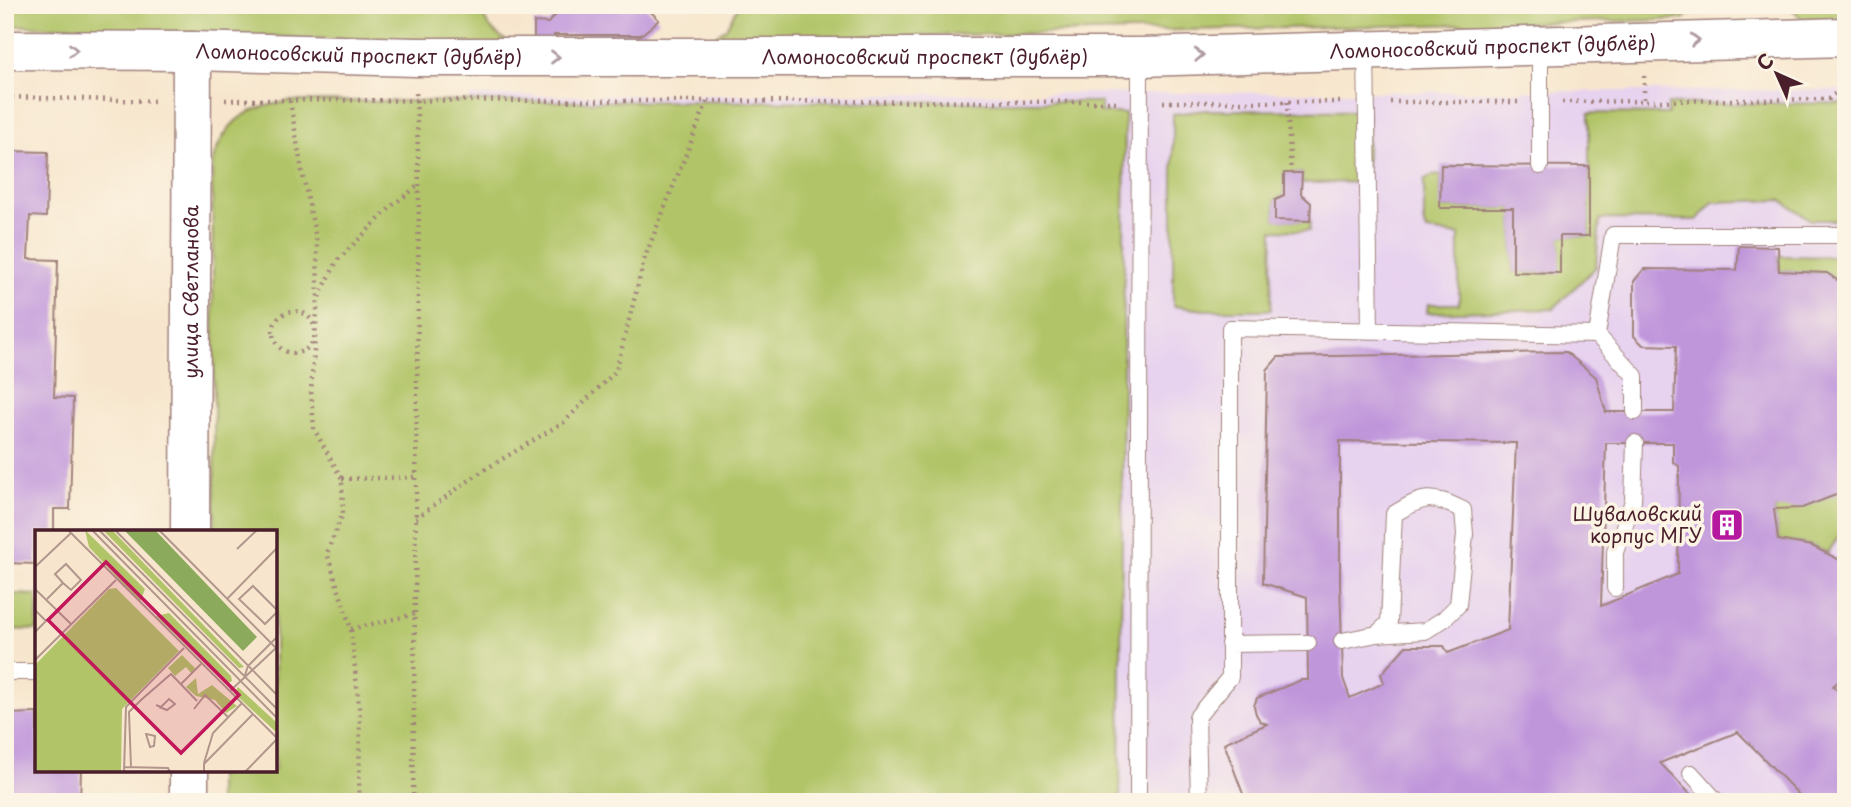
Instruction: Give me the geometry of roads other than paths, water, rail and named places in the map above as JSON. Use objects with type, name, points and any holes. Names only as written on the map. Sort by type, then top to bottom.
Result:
[{"type":"street","name":"Ломоносовский проспект (дублёр)","points":[[5,50],[192,51],[415,57],[1140,57],[1540,44],[1757,22],[1846,37]]},
{"type":"street","name":"улица Светланова","points":[[190,530],[192,51]]},
{"type":"street","points":[[189,772],[189,802]]},
{"type":"lane","points":[[1540,44],[1540,166]]},
{"type":"lane","points":[[1366,50],[1370,331]]},
{"type":"lane","points":[[1138,802],[1140,57]]},
{"type":"lane","points":[[1597,334],[1613,235],[1846,235]]},
{"type":"lane","points":[[1199,802],[1197,717],[1230,677],[1230,328],[1597,334],[1635,376],[1635,412]]},
{"type":"lane","points":[[1615,588],[1615,552],[1633,501],[1634,443]]},
{"type":"lane","points":[[1342,641],[1377,634],[1426,631],[1458,605],[1465,534],[1463,510],[1440,498],[1416,500],[1394,514],[1389,623],[1377,634]]},
{"type":"lane","points":[[1229,644],[1308,643]]},
{"type":"lane","points":[[5,672],[35,672]]},
{"type":"lane","points":[[1691,773],[1717,802]]},
{"type":"place","name":"Шуваловский корпус МГУ","points":[[1727,525]]}]
